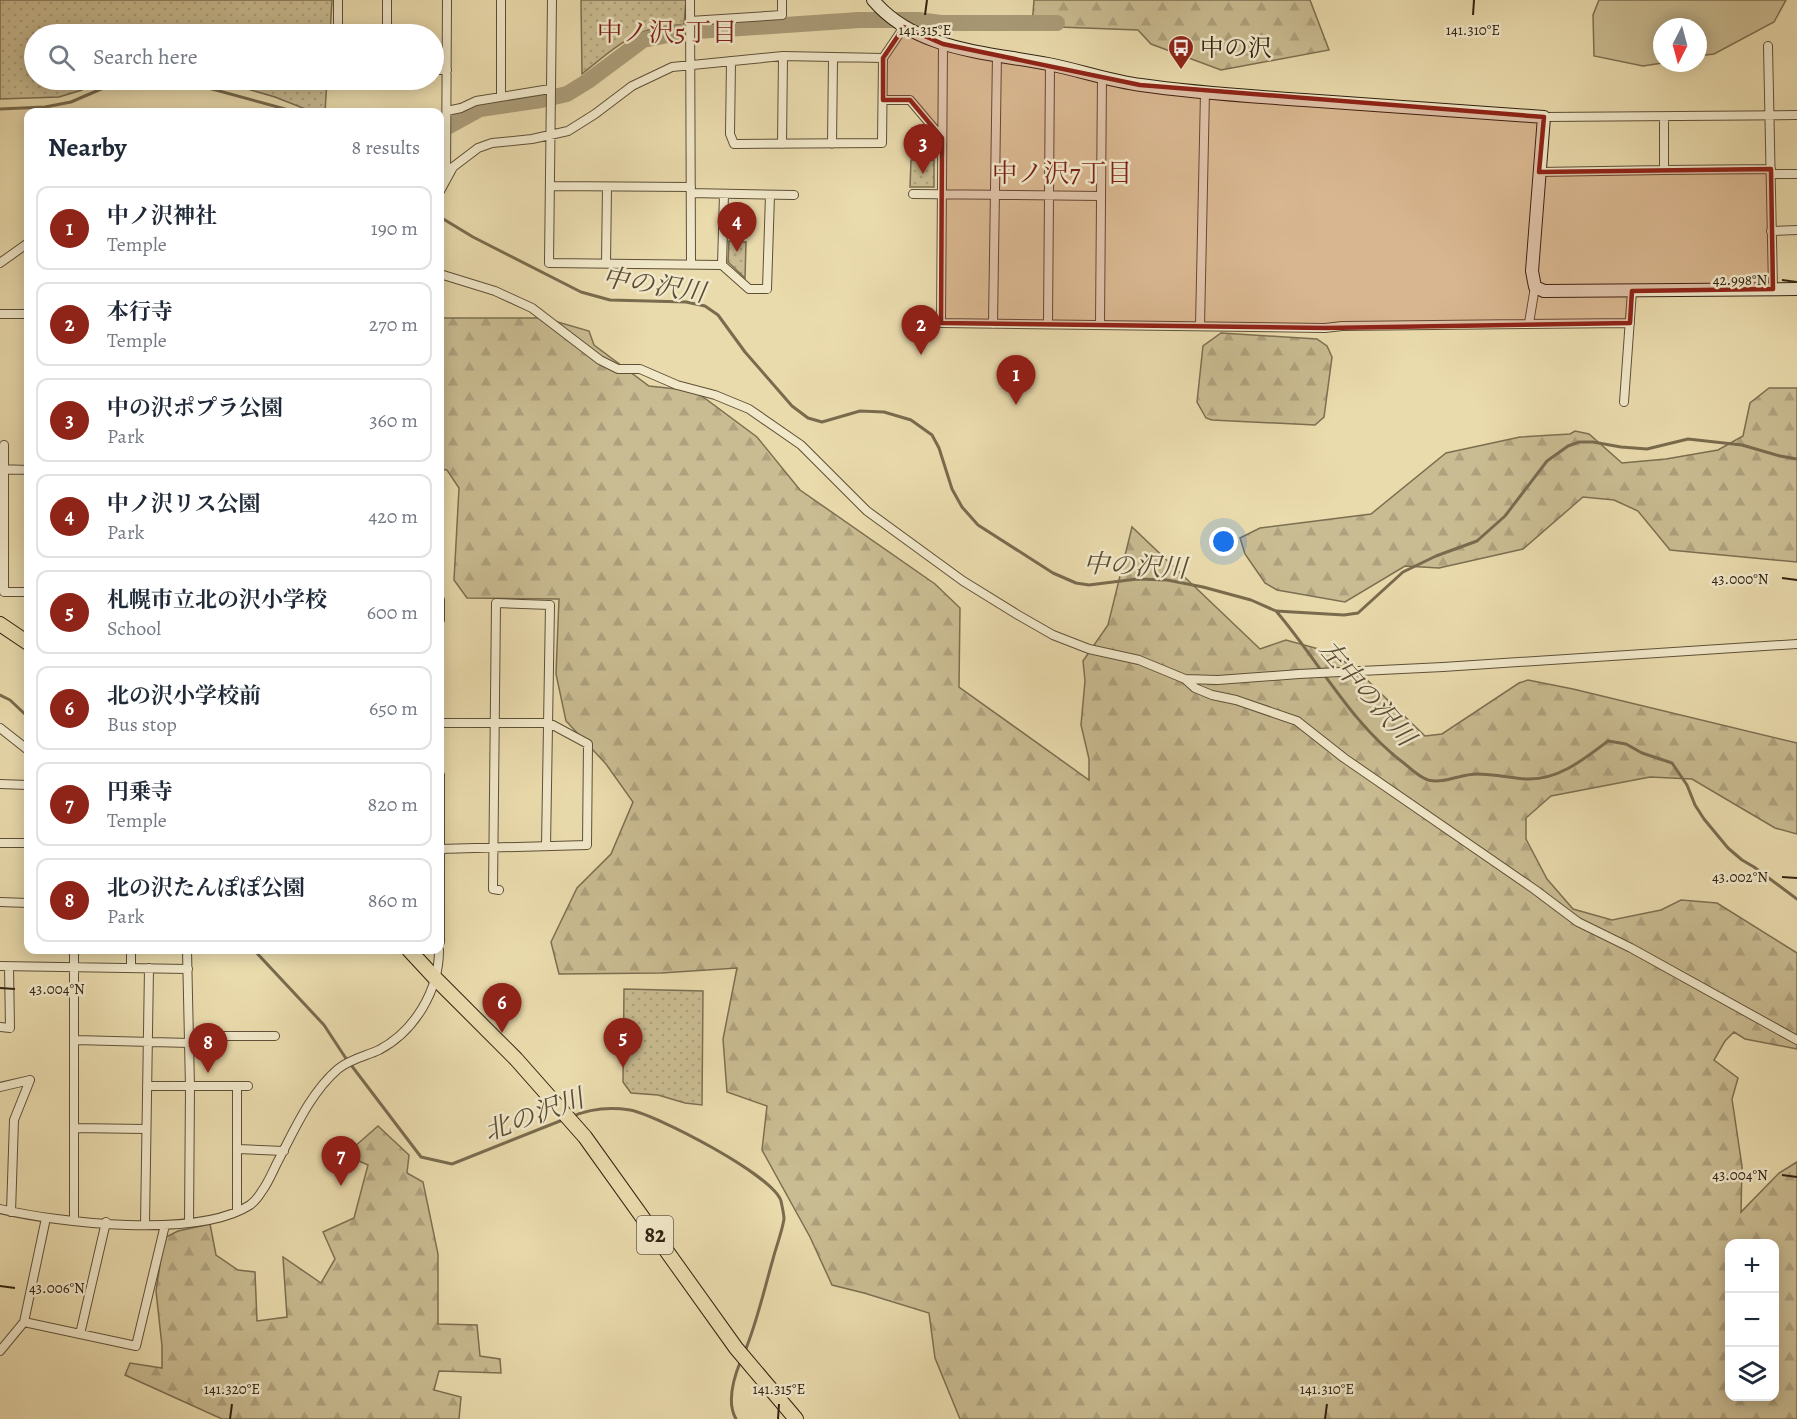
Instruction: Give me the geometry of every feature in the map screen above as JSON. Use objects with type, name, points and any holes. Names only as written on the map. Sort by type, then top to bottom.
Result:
[{"type":"main road","points":[[0,624],[24,640]]},
{"type":"main road","name":"82","points":[[413,954],[516,1059],[573,1123],[736,1348],[796,1419]]},
{"type":"street","points":[[338,0],[338,24]]},
{"type":"street","points":[[387,0],[387,24]]},
{"type":"street","points":[[446,177],[447,0]]},
{"type":"street","points":[[501,0],[501,96]]},
{"type":"street","points":[[552,0],[549,263],[722,265],[748,290],[767,289],[770,195]]},
{"type":"street","points":[[690,0],[691,264]]},
{"type":"street","points":[[689,23],[782,15],[782,0]]},
{"type":"street","points":[[873,0],[904,27],[943,44],[1050,64],[1140,86],[1544,117],[1797,115]]},
{"type":"street","points":[[731,61],[730,134],[734,144],[882,143],[883,58],[904,27]]},
{"type":"street","points":[[943,44],[941,323],[1325,328],[1630,323]]},
{"type":"street","points":[[1768,46],[1773,289]]},
{"type":"street","points":[[993,324],[996,54]]},
{"type":"street","points":[[444,182],[453,167],[478,148],[492,143],[532,139],[568,131],[632,86],[672,68],[783,56],[883,58]]},
{"type":"street","points":[[782,144],[783,56]]},
{"type":"street","points":[[832,144],[833,58]]},
{"type":"street","points":[[1048,324],[1050,64]]},
{"type":"street","points":[[1100,324],[1102,76]]},
{"type":"street","points":[[1200,326],[1205,92]]},
{"type":"street","points":[[446,114],[476,101],[501,96],[550,95]]},
{"type":"street","points":[[884,100],[910,100],[936,132],[942,133]]},
{"type":"street","points":[[1529,323],[1535,287],[1532,271],[1544,117]]},
{"type":"street","points":[[1664,117],[1664,170]]},
{"type":"street","points":[[1539,172],[1664,170],[1771,171],[1797,174]]},
{"type":"street","points":[[550,186],[794,195]]},
{"type":"street","points":[[606,263],[607,187]]},
{"type":"street","points":[[722,265],[724,194]]},
{"type":"street","points":[[913,194],[1100,196]]},
{"type":"street","points":[[1772,231],[1797,230]]},
{"type":"street","points":[[0,263],[24,246]]},
{"type":"street","points":[[444,275],[495,291],[532,308],[600,360],[618,369],[640,369],[677,385],[715,395],[749,410],[801,445],[867,511],[963,581],[1018,615],[1053,635],[1089,649],[1138,660],[1185,679],[1218,681],[1299,674],[1797,644]]},
{"type":"street","points":[[1535,287],[1544,291],[1797,289]]},
{"type":"street","points":[[1624,402],[1632,291]]},
{"type":"street","points":[[0,314],[24,314]]},
{"type":"street","points":[[4,445],[2,469],[4,592],[24,592]]},
{"type":"street","points":[[2,469],[24,470]]},
{"type":"street","points":[[499,890],[493,889],[496,603],[550,605],[546,846]]},
{"type":"street","points":[[1185,679],[1195,688],[1212,695],[1247,703],[1297,721],[1344,758],[1578,922],[1631,948],[1797,1040]]},
{"type":"street","points":[[444,723],[549,723],[588,744],[587,845],[444,849]]},
{"type":"street","points":[[0,728],[24,747]]},
{"type":"street","points":[[0,784],[24,785]]},
{"type":"street","points":[[0,843],[24,843]]},
{"type":"street","points":[[0,902],[24,903]]},
{"type":"street","points":[[74,954],[74,1221]]},
{"type":"street","points":[[131,954],[131,968]]},
{"type":"street","points":[[187,954],[190,1039],[189,1223]]},
{"type":"street","points":[[0,1209],[74,1221],[165,1225],[189,1223],[237,1211],[251,1204],[264,1189],[315,1095],[341,1066],[392,1042],[413,1023],[428,999],[440,954]]},
{"type":"street","points":[[0,1027],[10,1028],[5,967],[188,969]]},
{"type":"street","points":[[145,1224],[149,968]]},
{"type":"street","points":[[75,1040],[147,1042],[275,1036]]},
{"type":"street","points":[[0,1087],[30,1080],[14,1120],[11,1212]]},
{"type":"street","points":[[147,1086],[248,1086]]},
{"type":"street","points":[[237,1086],[237,1211]]},
{"type":"street","points":[[75,1128],[146,1129]]},
{"type":"street","points":[[238,1149],[284,1151]]},
{"type":"street","points":[[0,1351],[24,1322],[46,1218]]},
{"type":"street","points":[[80,1334],[106,1222]]},
{"type":"street","points":[[24,1322],[136,1346],[165,1225]]},
{"type":"highlighted area","points":[[904,27],[943,44],[1140,85],[1544,117],[1539,172],[1771,169],[1773,289],[1632,291],[1630,323],[1325,328],[941,323],[942,138],[910,100],[883,100],[883,58]]},
{"type":"green space","points":[[0,0],[332,0],[331,24],[24,24],[24,90],[82,90],[59,97],[0,99]]},
{"type":"green space","points":[[581,0],[686,0],[684,24],[656,28],[633,36],[582,74]]},
{"type":"green space","points":[[1034,0],[1310,0],[1329,50],[1221,70],[1151,44],[1138,30],[1032,26]]},
{"type":"green space","points":[[1599,0],[1786,0],[1774,22],[1714,54],[1707,55],[1707,18],[1653,18],[1653,64],[1643,66],[1594,56],[1593,15]]},
{"type":"green space","points":[[251,90],[326,90],[325,108],[303,108]]},
{"type":"green space","points":[[911,160],[934,160],[934,187],[910,187]]},
{"type":"green space","points":[[729,241],[746,242],[745,278],[728,262]]},
{"type":"green space","points":[[444,318],[544,318],[589,331],[594,345],[649,386],[695,391],[757,437],[800,490],[935,584],[960,608],[959,687],[1089,780],[1089,759],[1081,725],[1085,681],[1083,661],[1108,625],[1132,527],[1260,649],[1286,640],[1333,653],[1362,675],[1425,736],[1442,734],[1519,683],[1528,680],[1797,743],[1797,834],[1775,828],[1692,779],[1650,777],[1551,796],[1526,818],[1526,839],[1547,879],[1573,909],[1612,920],[1661,910],[1681,900],[1717,903],[1797,953],[1797,1049],[1745,1039],[1734,1032],[1725,1041],[1714,1060],[1738,1078],[1732,1099],[1742,1166],[1741,1212],[1779,1173],[1797,1162],[1797,1419],[960,1419],[935,1358],[929,1313],[832,1285],[810,1237],[762,1150],[767,1106],[727,1092],[723,1039],[737,968],[661,973],[559,974],[551,942],[577,888],[611,854],[633,802],[606,764],[566,721],[556,674],[559,599],[467,598],[454,580],[459,488],[447,470],[444,470]]},
{"type":"green space","points":[[1221,333],[1317,339],[1327,346],[1332,357],[1324,417],[1315,425],[1206,418],[1197,402],[1203,346]]},
{"type":"green space","points":[[1769,388],[1797,388],[1797,562],[1670,550],[1638,511],[1614,500],[1583,497],[1523,549],[1439,568],[1405,566],[1345,602],[1277,590],[1265,583],[1245,554],[1240,538],[1260,528],[1371,514],[1446,453],[1520,437],[1570,434],[1575,431],[1589,434],[1622,463],[1666,459],[1718,450],[1743,436],[1750,403]]},
{"type":"green space","points":[[624,989],[703,991],[702,1105],[685,1103],[658,1095],[631,1093],[623,1082]]},
{"type":"green space","points":[[378,1126],[409,1155],[407,1173],[423,1182],[438,1254],[438,1324],[477,1325],[480,1356],[500,1359],[501,1373],[439,1371],[434,1390],[461,1397],[459,1419],[222,1419],[125,1375],[130,1363],[162,1368],[156,1291],[164,1238],[178,1231],[210,1224],[216,1255],[238,1270],[255,1272],[257,1321],[287,1317],[283,1257],[321,1283],[335,1259],[323,1232],[354,1218],[368,1165],[345,1155]]},
{"type":"waterway","points":[[444,129],[480,109],[567,94],[643,40],[683,32],[859,20],[1057,23]]},
{"type":"waterway","name":"中の沢川","points":[[0,109],[45,107],[71,102],[99,90]]},
{"type":"waterway","name":"中の沢川","points":[[216,90],[281,108]]},
{"type":"waterway","name":"中の沢川","points":[[444,219],[473,237],[581,292],[610,300],[686,302],[705,306],[718,315],[745,352],[792,406],[808,418],[822,422],[860,411],[884,412],[911,420],[932,435],[939,448],[952,489],[962,507],[978,525],[1053,573],[1076,583],[1089,585],[1137,579],[1167,580],[1251,600],[1276,611],[1344,615],[1358,613],[1403,572],[1436,556],[1477,541],[1505,516],[1547,461],[1568,446],[1579,442],[1647,449],[1688,439],[1742,445],[1797,459]]},
{"type":"waterway","name":"左中の沢川","points":[[1276,611],[1368,730],[1422,777],[1434,781],[1477,774],[1539,778],[1570,767],[1608,741],[1626,744],[1642,753],[1672,763],[1687,785],[1704,819],[1728,848],[1797,899]]},
{"type":"waterway","name":"北の沢川","points":[[0,695],[10,700],[24,713]]},
{"type":"waterway","name":"北の沢川","points":[[258,954],[324,1025],[345,1057],[421,1157],[452,1164],[565,1119]]},
{"type":"waterway","name":"北の沢川","points":[[571,1117],[592,1110],[607,1109],[630,1110],[644,1114],[713,1148],[774,1190],[781,1201],[784,1219],[757,1317],[745,1351]]},
{"type":"waterway","name":"北の沢川","points":[[736,1419],[731,1397],[741,1360]]},
{"type":"place","name":"中の沢","points":[[1181,71]]},
{"type":"place","name":"中の沢ポプラ公園","points":[[923,174]]},
{"type":"place","name":"中ノ沢リス公園","points":[[737,252]]},
{"type":"place","name":"本行寺","points":[[921,355]]},
{"type":"place","name":"中ノ沢神社","points":[[1016,405]]},
{"type":"place","name":"北の沢小学校前","points":[[502,1033]]},
{"type":"place","name":"札幌市立北の沢小学校","points":[[623,1068]]},
{"type":"place","name":"北の沢たんぽぽ公園","points":[[208,1073]]},
{"type":"place","name":"円乗寺","points":[[341,1186]]},
{"type":"district","name":"中ノ沢5丁目","points":[[667,32]]},
{"type":"district","name":"中ノ沢7丁目","points":[[1062,173]]}]
